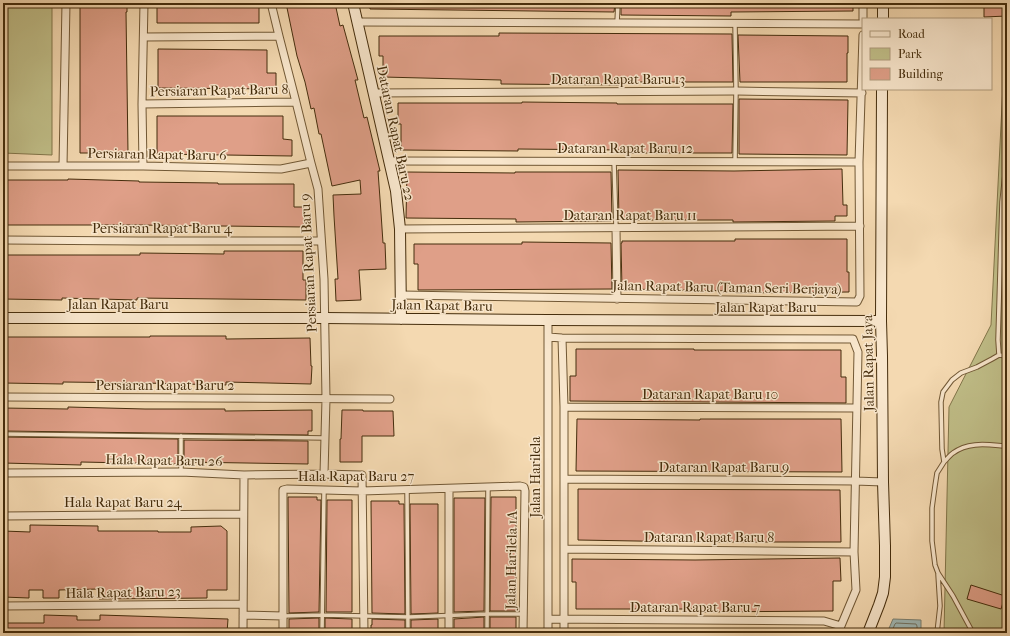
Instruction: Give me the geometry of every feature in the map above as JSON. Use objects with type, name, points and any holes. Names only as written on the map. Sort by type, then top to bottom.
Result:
[{"type":"street","points":[[63,166],[66,3]]},
{"type":"street","points":[[143,166],[142,104],[144,3]]},
{"type":"street","name":"Persiaran Rapat Baru 9","points":[[272,3],[318,189],[325,318],[326,400],[324,474]]},
{"type":"street","name":"Dataran Rapat Baru 22","points":[[353,3],[396,191],[400,229],[401,318]]},
{"type":"street","points":[[863,3],[863,18]]},
{"type":"street","points":[[883,3],[883,18]]},
{"type":"street","points":[[358,22],[862,24]]},
{"type":"street","points":[[144,37],[279,36]]},
{"type":"street","name":"Jalan Rapat Baru (Taman Seri Berjaya)","points":[[401,295],[856,302],[860,296],[860,162],[862,90]]},
{"type":"street","name":"Jalan Rapat Jaya","points":[[868,633],[882,593],[885,577],[886,546],[883,482],[881,321],[882,90]]},
{"type":"street","name":"Dataran Rapat Baru 13","points":[[374,93],[736,91],[862,93]]},
{"type":"street","name":"Persiaran Rapat Baru 8","points":[[142,104],[296,102]]},
{"type":"street","name":"Dataran Rapat Baru 12","points":[[390,161],[860,162]]},
{"type":"street","name":"Persiaran Rapat Baru 6","points":[[3,166],[143,166],[280,169],[311,163]]},
{"type":"street","name":"Dataran Rapat Baru 11","points":[[400,229],[860,226]]},
{"type":"street","points":[[616,228],[617,299]]},
{"type":"street","name":"Persiaran Rapat Baru 4","points":[[3,240],[321,241]]},
{"type":"street","name":"Jalan Rapat Baru","points":[[3,318],[401,318],[881,321]]},
{"type":"street","name":"Jalan Harilela","points":[[548,320],[548,633]]},
{"type":"street","points":[[548,337],[562,338],[565,549],[564,633]]},
{"type":"street","name":"Jalan Rapat Jaya","points":[[562,338],[853,339],[858,352],[854,552],[856,590],[838,633]]},
{"type":"street","name":"Persiaran Rapat Baru 2","points":[[3,397],[326,400],[390,399]]},
{"type":"street","name":"Dataran Rapat Baru 10","points":[[564,407],[857,408]]},
{"type":"street","name":"Hala Rapat Baru 26","points":[[3,473],[181,472],[244,475],[324,474]]},
{"type":"street","points":[[324,474],[362,475],[365,616],[364,633]]},
{"type":"street","points":[[243,633],[244,475]]},
{"type":"street","name":"Dataran Rapat Baru 9","points":[[564,479],[883,482]]},
{"type":"street","name":"Hala Rapat Baru 27","points":[[283,633],[283,490],[407,490],[524,487]]},
{"type":"street","name":"Jalan Harilela 1A","points":[[523,633],[524,487]]},
{"type":"street","points":[[448,488],[449,633]]},
{"type":"street","name":"Hala Rapat Baru 24","points":[[3,516],[243,514]]},
{"type":"street","name":"Dataran Rapat Baru 8","points":[[565,549],[854,552]]},
{"type":"street","name":"Hala Rapat Baru 23","points":[[3,606],[242,604]]},
{"type":"street","points":[[243,615],[283,616]]},
{"type":"street","name":"Dataran Rapat Baru 7","points":[[548,619],[824,620],[841,626]]},
{"type":"lane","points":[[617,23],[618,3]]},
{"type":"lane","points":[[734,24],[736,91],[735,162]]},
{"type":"lane","points":[[1000,355],[998,340],[1001,228],[1007,155]]},
{"type":"lane","points":[[614,161],[616,228]]},
{"type":"lane","points":[[944,462],[942,449],[941,402],[943,392],[952,380],[961,373],[1000,355],[1007,356]]},
{"type":"lane","points":[[3,434],[325,438]]},
{"type":"lane","points":[[181,436],[181,472]]},
{"type":"lane","points":[[972,633],[935,565],[932,541],[932,508],[937,473],[944,462],[953,453],[964,447],[974,445],[1007,446]]},
{"type":"lane","points":[[487,633],[488,487]]},
{"type":"lane","points":[[322,633],[324,490]]},
{"type":"lane","points":[[407,490],[408,633]]},
{"type":"lane","points":[[937,633],[940,606],[938,573]]},
{"type":"lane","points":[[283,616],[322,615],[408,617],[523,614]]},
{"type":"green space","points":[[3,3],[52,3],[52,155],[3,153]]},
{"type":"green space","points":[[1007,82],[1007,633],[944,633],[949,407],[991,325],[1003,85]]},
{"type":"water","points":[[893,619],[921,620],[921,633],[887,633]]},
{"type":"building","points":[[80,3],[127,3],[128,153],[80,153]]},
{"type":"building","points":[[286,3],[335,3],[340,26],[343,25],[358,80],[355,80],[364,118],[367,117],[380,171],[378,171],[386,269],[359,270],[361,300],[336,301],[335,279],[338,279],[333,195],[361,194],[360,180],[332,186],[314,108],[311,109],[297,56]]},
{"type":"building","points":[[370,3],[615,3],[614,12],[370,9]]},
{"type":"building","points":[[621,3],[853,3],[853,11],[731,12],[731,16],[621,15]]},
{"type":"building","points":[[157,6],[259,6],[259,23],[157,23]]},
{"type":"building","points":[[984,7],[1007,7],[1007,16],[984,17]]},
{"type":"building","points":[[499,33],[732,34],[733,82],[619,82],[619,85],[501,84],[501,80],[383,77],[383,56],[379,56],[379,36],[499,36]]},
{"type":"building","points":[[738,35],[848,36],[847,82],[740,82]]},
{"type":"building","points":[[158,49],[267,50],[267,73],[276,73],[276,89],[158,88]]},
{"type":"building","points":[[739,99],[848,100],[847,155],[739,154]]},
{"type":"building","points":[[522,102],[733,104],[732,153],[624,153],[624,150],[518,149],[518,151],[401,150],[401,124],[398,124],[398,103]]},
{"type":"building","points":[[157,116],[283,116],[283,139],[292,140],[292,156],[157,154]]},
{"type":"building","points":[[842,169],[843,205],[847,205],[847,216],[835,216],[835,221],[733,222],[733,220],[619,220],[618,170],[734,171]]},
{"type":"building","points":[[407,172],[611,172],[612,219],[611,221],[516,222],[516,219],[406,218]]},
{"type":"building","points":[[68,179],[218,184],[294,184],[294,207],[304,207],[304,227],[3,225],[3,180]]},
{"type":"building","points":[[735,239],[847,239],[847,272],[849,272],[849,292],[736,293],[736,291],[622,289],[622,241],[735,241]]},
{"type":"building","points":[[522,242],[611,243],[612,289],[418,290],[418,264],[414,264],[414,244],[522,244]]},
{"type":"building","points":[[224,251],[303,251],[303,280],[306,280],[306,300],[137,298],[137,300],[62,298],[62,300],[3,299],[3,255],[140,255],[140,253],[224,254]]},
{"type":"building","points":[[226,336],[226,339],[310,338],[312,366],[311,384],[226,382],[226,385],[63,382],[63,384],[3,383],[3,337]]},
{"type":"building","points":[[576,349],[841,350],[841,377],[846,377],[846,403],[570,401],[570,376],[576,376]]},
{"type":"building","points":[[68,407],[225,409],[225,411],[312,410],[312,431],[308,431],[308,435],[3,431],[3,408],[68,409]]},
{"type":"building","points":[[342,410],[393,411],[394,436],[362,436],[362,462],[340,462]]},
{"type":"building","points":[[577,419],[841,419],[842,472],[576,471]]},
{"type":"building","points":[[3,437],[178,439],[178,464],[81,462],[81,465],[3,463]]},
{"type":"building","points":[[184,440],[308,441],[308,464],[184,462]]},
{"type":"building","points":[[578,489],[840,490],[841,542],[578,540]]},
{"type":"building","points":[[288,497],[317,497],[317,500],[321,500],[319,612],[289,613]]},
{"type":"building","points":[[491,497],[516,497],[516,611],[490,611]]},
{"type":"building","points":[[454,498],[485,498],[484,611],[454,612]]},
{"type":"building","points":[[327,500],[352,500],[352,612],[326,612]]},
{"type":"building","points":[[371,501],[399,501],[399,504],[404,504],[405,614],[372,613]]},
{"type":"building","points":[[410,504],[438,504],[438,613],[411,614]]},
{"type":"building","points":[[30,525],[98,526],[98,531],[158,532],[191,532],[191,527],[221,526],[227,531],[227,590],[207,590],[207,598],[99,599],[99,589],[59,590],[59,598],[43,598],[43,590],[29,590],[29,598],[3,597],[3,531],[30,532]]},
{"type":"building","points":[[840,558],[841,581],[833,581],[833,611],[699,612],[699,609],[576,609],[576,582],[572,582],[572,559],[695,560]]},
{"type":"building","points":[[971,585],[1005,596],[1001,609],[967,599]]},
{"type":"building","points":[[44,615],[77,616],[77,620],[100,620],[100,615],[228,619],[227,633],[3,633],[3,623],[44,623]]},
{"type":"building","points":[[484,617],[484,633],[454,633],[454,619]]},
{"type":"building","points":[[490,617],[516,617],[516,633],[490,633]]},
{"type":"building","points":[[319,618],[319,633],[289,633],[289,619]]},
{"type":"building","points":[[325,618],[352,619],[352,633],[325,633]]},
{"type":"building","points":[[372,619],[405,620],[405,633],[371,633]]},
{"type":"building","points":[[438,619],[438,633],[411,633],[411,620]]}]
